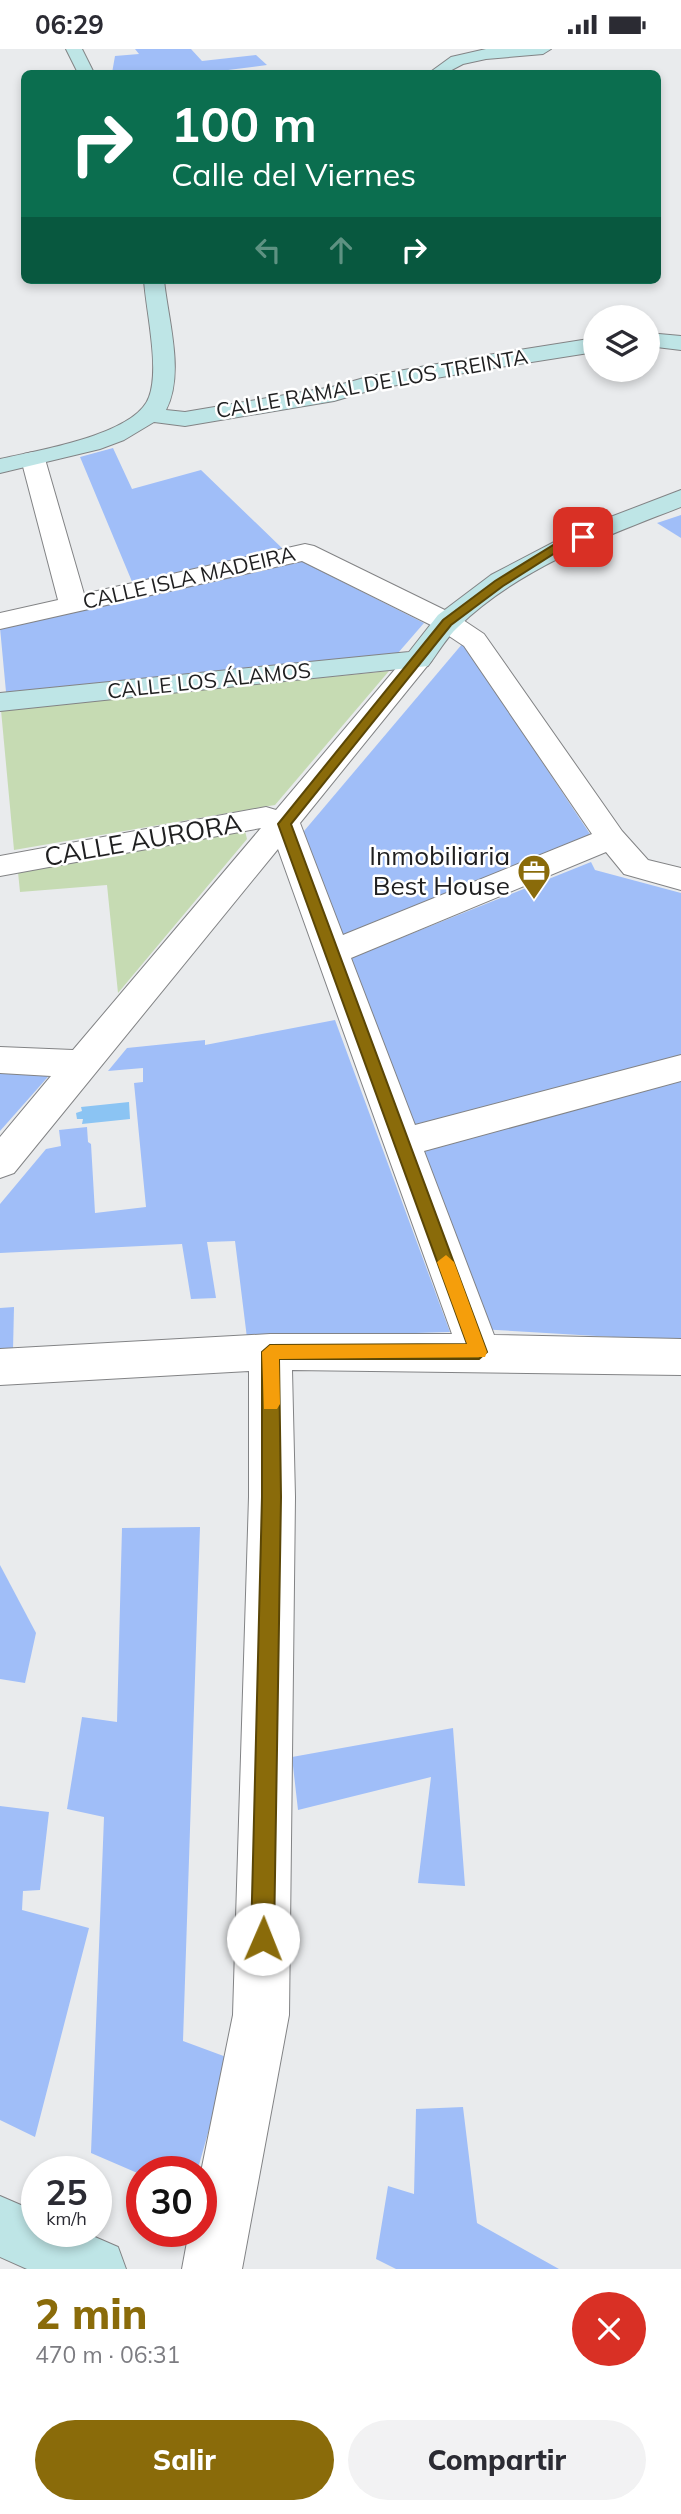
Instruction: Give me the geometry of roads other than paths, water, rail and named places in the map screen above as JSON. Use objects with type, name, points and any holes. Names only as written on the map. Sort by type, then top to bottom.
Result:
[{"type":"street","points":[[74,49],[84,70]]},
{"type":"street","points":[[440,70],[446,65],[466,58],[543,49]]},
{"type":"street","points":[[0,466],[124,432],[150,415],[161,400],[162,389],[154,284]]},
{"type":"street","points":[[660,340],[681,343]]},
{"type":"street","name":"CALLE RAMAL DE LOS TREINTA","points":[[150,415],[185,419],[261,404],[334,394],[372,383],[468,365],[583,347]]},
{"type":"street","points":[[33,459],[73,604]]},
{"type":"street","points":[[0,1163],[285,824],[447,622],[499,583],[559,546],[681,498]]},
{"type":"street","name":"CALLE ISLA MADEIRA","points":[[0,621],[305,552],[447,622],[474,640],[611,838],[636,867],[681,879]]},
{"type":"street","name":"CALLE LOS ÁLAMOS","points":[[0,702],[418,660]]},
{"type":"street","name":"CALLE AURORA","points":[[0,866],[266,817],[285,824]]},
{"type":"street","points":[[285,824],[479,1352]]},
{"type":"street","points":[[332,953],[611,838]]},
{"type":"street","points":[[0,1060],[81,1064]]},
{"type":"street","points":[[402,1143],[681,1068]]},
{"type":"street","points":[[212,2269],[261,2015],[271,1511],[270,1352]]},
{"type":"street","points":[[0,1367],[270,1352],[479,1352],[681,1357]]},
{"type":"street","points":[[0,2226],[96,2269]]},
{"type":"water","points":[[129,1102],[130,1119],[82,1124],[83,1119],[77,1119],[76,1113],[82,1111],[81,1107]]},
{"type":"place","name":"Inmobiliaria Best House","points":[[534,901]]}]
